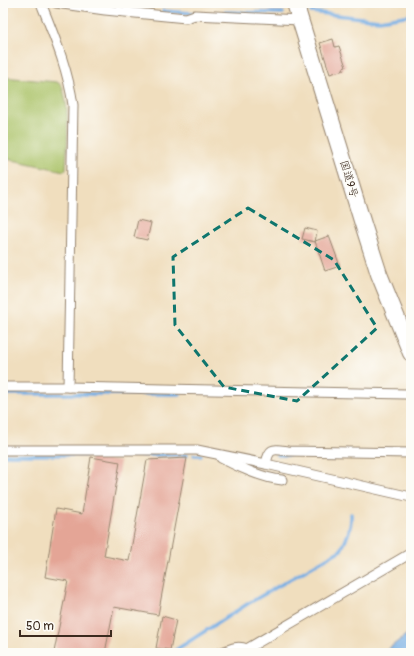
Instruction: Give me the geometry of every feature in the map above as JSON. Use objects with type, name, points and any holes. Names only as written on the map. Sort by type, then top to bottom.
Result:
[{"type":"highway","name":"国道9号","points":[[295,3],[372,253],[394,313],[411,353]]},
{"type":"street","points":[[41,3],[62,58],[73,105],[68,387]]},
{"type":"street","points":[[56,3],[105,10],[186,18],[195,15],[300,20]]},
{"type":"street","points":[[3,387],[406,394]]},
{"type":"street","points":[[3,450],[192,450],[266,464],[411,497]]},
{"type":"street","points":[[266,464],[268,454],[272,450],[411,453]]},
{"type":"street","points":[[209,452],[236,466],[274,480],[282,480]]},
{"type":"street","points":[[220,653],[241,646],[243,651],[411,553]]},
{"type":"highlighted area","points":[[248,208],[334,260],[377,328],[297,401],[224,387],[175,325],[173,257]]},
{"type":"green space","points":[[3,77],[57,82],[62,87],[67,108],[66,169],[64,171],[3,158]]},
{"type":"water","points":[[411,631],[411,653],[383,653]]},
{"type":"building","points":[[333,39],[335,47],[339,46],[346,67],[343,68],[344,70],[330,74],[320,43]]},
{"type":"building","points":[[138,220],[151,223],[147,240],[134,237]]},
{"type":"building","points":[[305,228],[317,231],[315,242],[302,239]]},
{"type":"building","points":[[329,236],[340,266],[325,271],[315,241]]},
{"type":"building","points":[[91,457],[120,462],[104,556],[129,561],[147,460],[187,458],[158,615],[114,607],[105,653],[54,652],[68,581],[45,577],[56,509],[82,514]]},
{"type":"building","points":[[162,616],[176,620],[170,650],[156,648]]},
{"type":"waterway","points":[[96,3],[133,8]]},
{"type":"waterway","points":[[163,11],[192,13]]},
{"type":"waterway","points":[[225,12],[283,13]]},
{"type":"waterway","points":[[311,12],[379,20],[411,15]]},
{"type":"waterway","points":[[3,394],[180,394]]},
{"type":"waterway","points":[[3,455],[187,455]]},
{"type":"waterway","points":[[194,455],[201,455]]},
{"type":"waterway","points":[[278,455],[290,455]]},
{"type":"waterway","points":[[171,653],[249,603],[341,550],[349,533],[351,514]]}]
